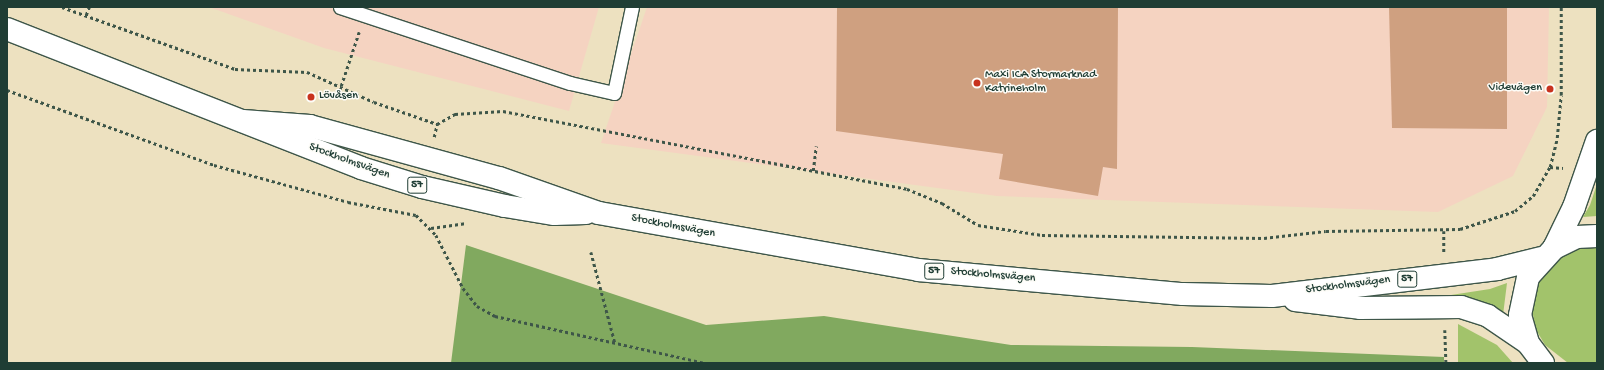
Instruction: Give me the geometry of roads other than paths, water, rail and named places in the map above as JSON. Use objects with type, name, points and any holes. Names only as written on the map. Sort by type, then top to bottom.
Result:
[{"type":"main road","name":"Stockholmsvägen","points":[[7,29],[361,168],[422,187],[554,214],[599,212]]},
{"type":"main road","name":"Stockholmsvägen","points":[[243,121],[310,126],[500,178],[599,212],[918,270],[1183,294],[1272,296],[1360,308],[1461,307],[1488,316],[1528,343]]},
{"type":"main road","points":[[1547,253],[1574,207],[1597,141]]},
{"type":"main road","name":"57","points":[[1542,363],[1528,343],[1520,302],[1528,277],[1547,253],[1577,237],[1597,236]]},
{"type":"main road","name":"Stockholmsvägen","points":[[1272,296],[1497,269],[1547,253]]},
{"type":"lane","points":[[340,7],[570,83],[614,93],[632,7]]},
{"type":"place","name":"Maxi ICA Stormarknad Katrineholm","points":[[977,83]]},
{"type":"place","name":"Videvägen","points":[[1550,89]]},
{"type":"place","name":"Lövåsen","points":[[311,97]]}]
